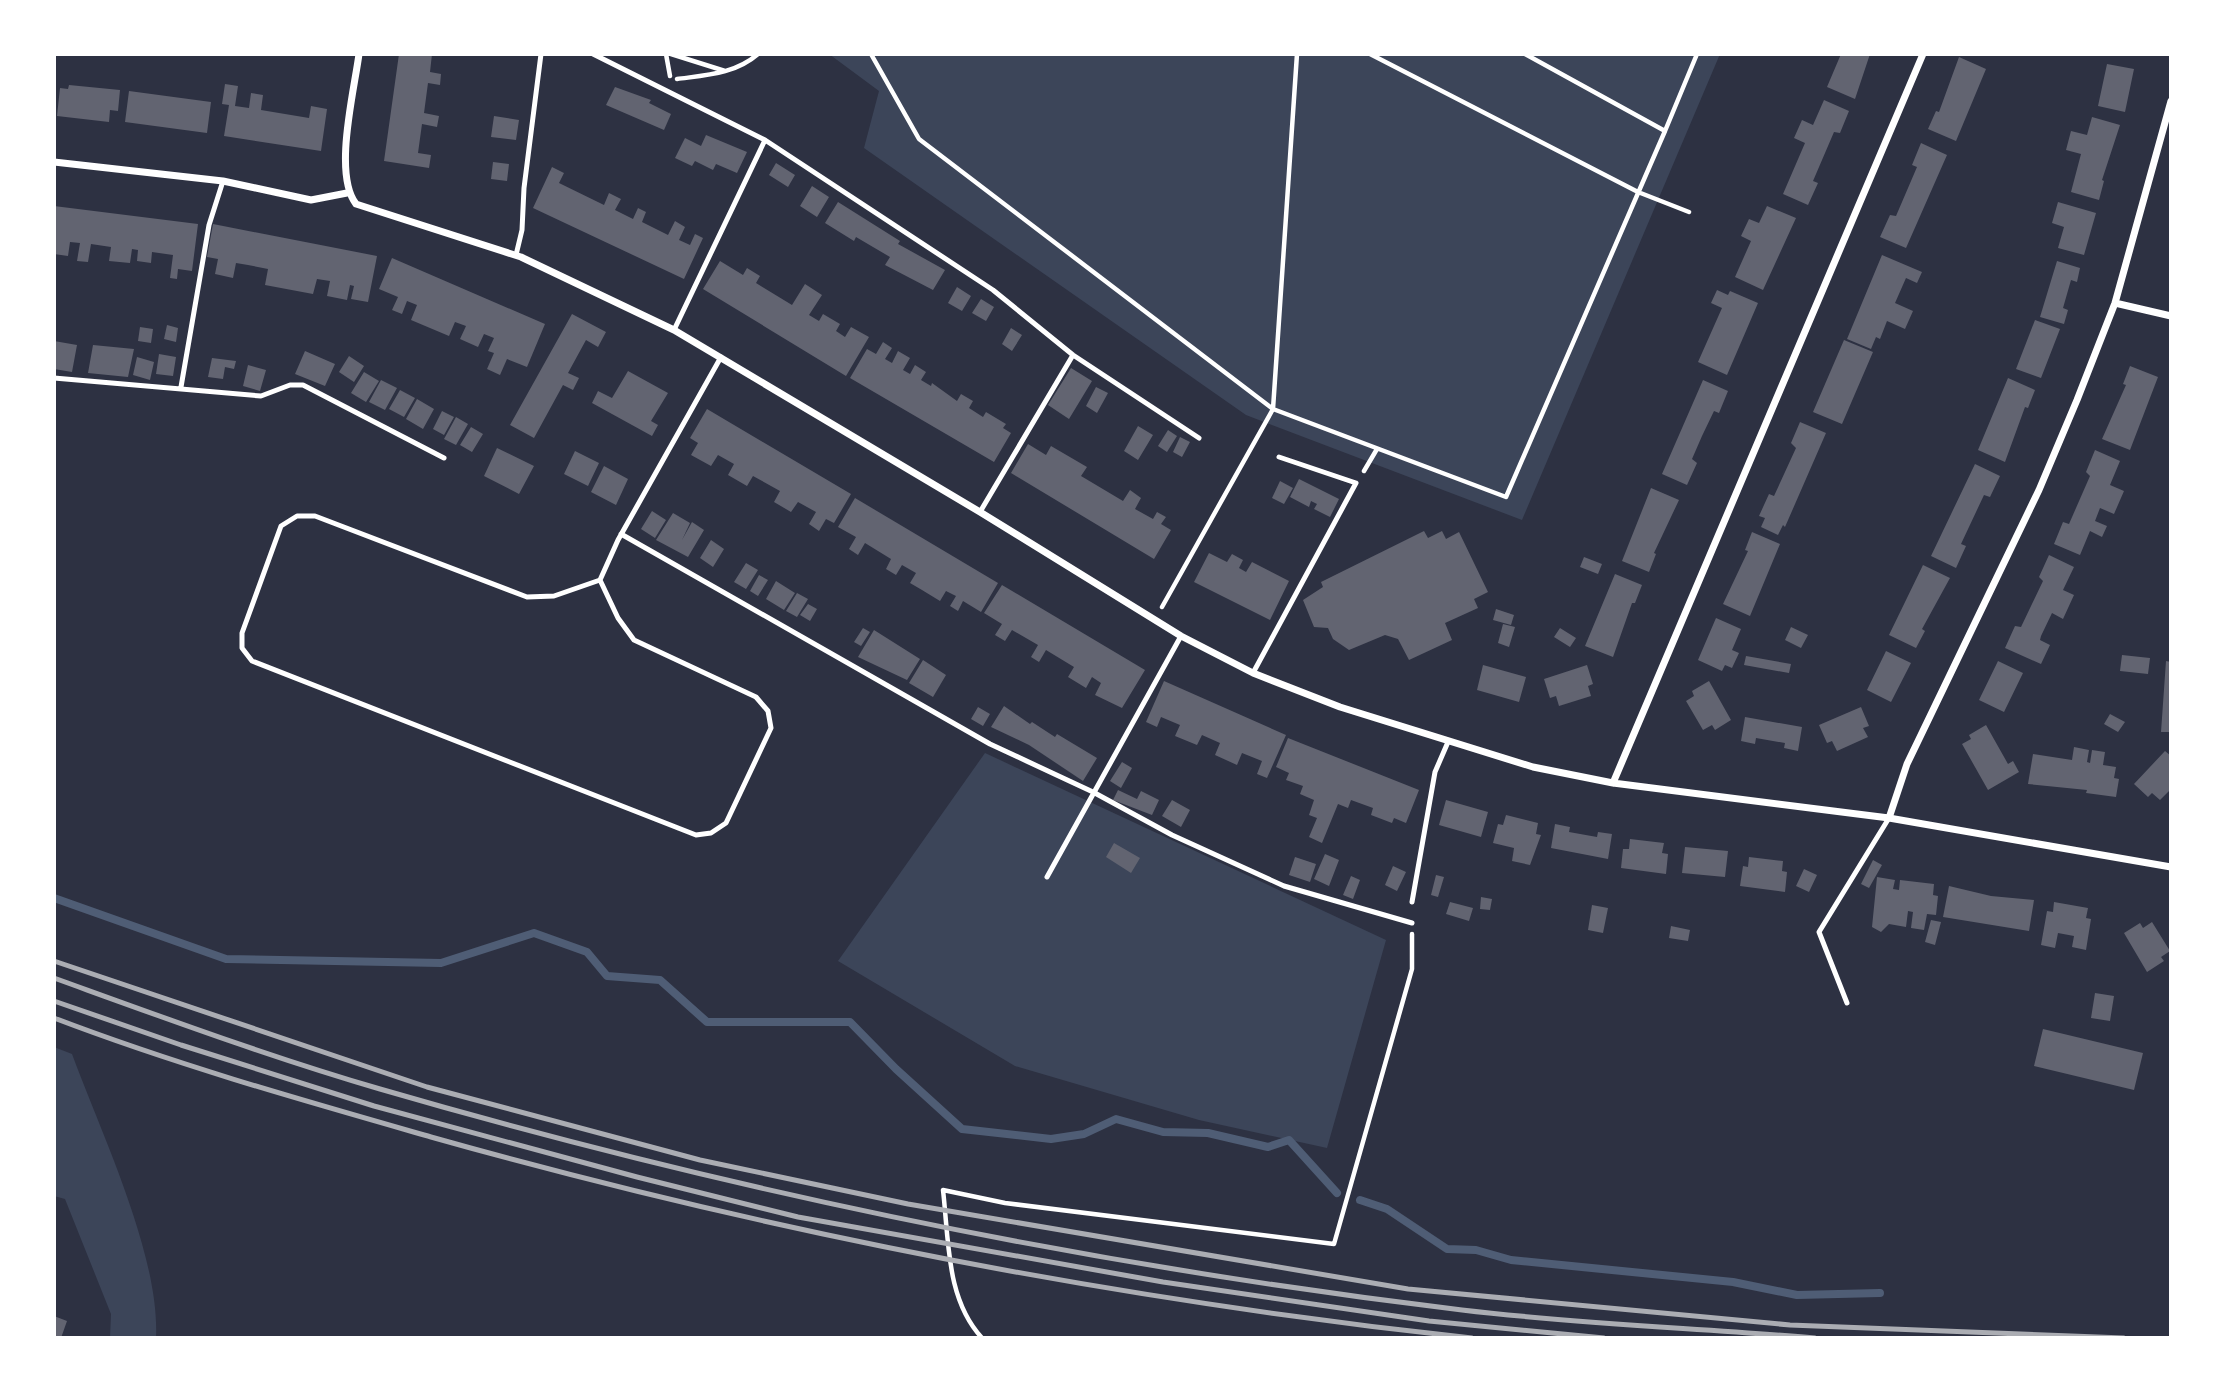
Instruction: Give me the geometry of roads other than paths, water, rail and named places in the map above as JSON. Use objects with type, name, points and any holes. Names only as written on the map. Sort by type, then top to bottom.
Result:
[{"type":"street","points":[[359,54],[345,163],[347,193],[356,204],[365,210],[516,255],[674,330],[980,512],[1181,636],[1253,673],[1340,707],[1533,767],[1613,783],[1889,818],[2171,867]]},
{"type":"street","points":[[1613,783],[1923,54]]},
{"type":"street","points":[[1889,818],[1907,764],[2039,490],[2115,303],[2171,101]]},
{"type":"street","points":[[54,162],[223,181],[311,200],[347,193]]},
{"type":"street","points":[[2115,303],[2171,316]]},
{"type":"lane","points":[[516,255],[522,230],[524,188],[541,54]]},
{"type":"lane","points":[[593,54],[765,140],[993,290],[1073,355],[1199,438]]},
{"type":"lane","points":[[674,330],[765,140]]},
{"type":"lane","points":[[181,387],[209,225],[223,181]]},
{"type":"lane","points":[[980,512],[1073,355]]},
{"type":"lane","points":[[600,580],[618,618],[634,640],[756,697],[768,711],[771,727],[726,823],[711,833],[696,835],[252,661],[242,648],[242,633],[281,526],[297,516],[315,516],[527,597],[554,596],[600,580],[621,534],[721,357]]},
{"type":"lane","points":[[54,377],[261,396],[290,385],[303,385],[444,458]]},
{"type":"lane","points":[[1253,673],[1356,483],[1279,457]]},
{"type":"lane","points":[[621,534],[990,744],[1094,792],[1172,835],[1284,886],[1412,923]]},
{"type":"lane","points":[[1047,877],[1181,636]]},
{"type":"lane","points":[[1412,902],[1435,772],[1448,742]]},
{"type":"lane","points":[[1847,1003],[1819,932],[1889,818]]},
{"type":"waterway","points":[[54,898],[226,959],[441,963],[534,933],[587,952],[607,976],[660,980],[707,1022],[850,1022],[896,1069],[962,1129],[1051,1139],[1084,1134],[1116,1119],[1163,1132],[1208,1133],[1268,1147],[1289,1140],[1337,1193]]},
{"type":"waterway","points":[[1360,1200],[1387,1209],[1447,1249],[1476,1250],[1511,1260],[1733,1282],[1797,1295],[1880,1293]]},
{"type":"railway","points":[[54,961],[427,1087],[700,1160],[908,1204],[1408,1289],[1790,1325],[2124,1338]]},
{"type":"railway","points":[[54,978],[257,1050],[380,1089],[647,1161],[917,1222],[1188,1271],[1462,1310],[1815,1338]]},
{"type":"railway","points":[[54,1001],[181,1045],[374,1106],[798,1217],[1163,1282],[1429,1321],[1604,1338]]},
{"type":"railway","points":[[54,1018],[194,1067],[336,1110],[559,1172],[688,1204],[818,1233],[1078,1283],[1209,1304],[1472,1338]]}]
